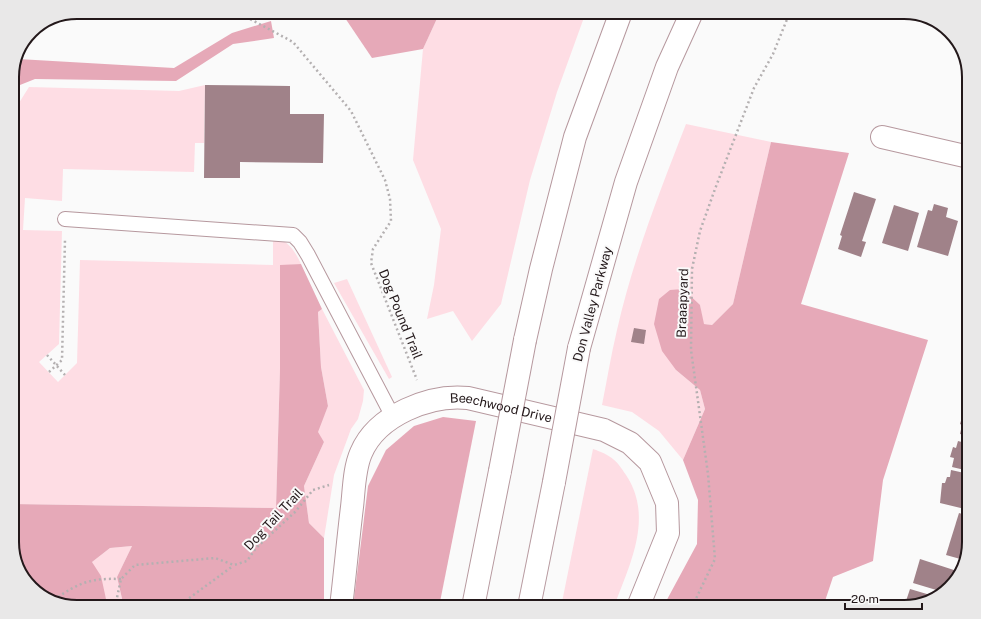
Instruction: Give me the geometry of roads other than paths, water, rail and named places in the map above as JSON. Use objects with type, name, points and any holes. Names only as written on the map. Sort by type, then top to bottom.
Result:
[{"type":"main road","points":[[474,600],[525,340],[541,269],[575,137],[618,19]]},
{"type":"main road","name":"Don Valley Parkway","points":[[530,600],[580,348],[626,182],[667,67],[689,19]]},
{"type":"main road","points":[[882,137],[962,155]]},
{"type":"main road","name":"Beechwood Drive","points":[[342,600],[354,483],[360,453],[369,439],[393,417],[426,401],[454,397],[468,398],[604,430],[630,443],[650,462],[667,503],[668,533],[641,600]]},
{"type":"lane","points":[[65,219],[293,235],[300,242],[308,255],[393,417]]}]
